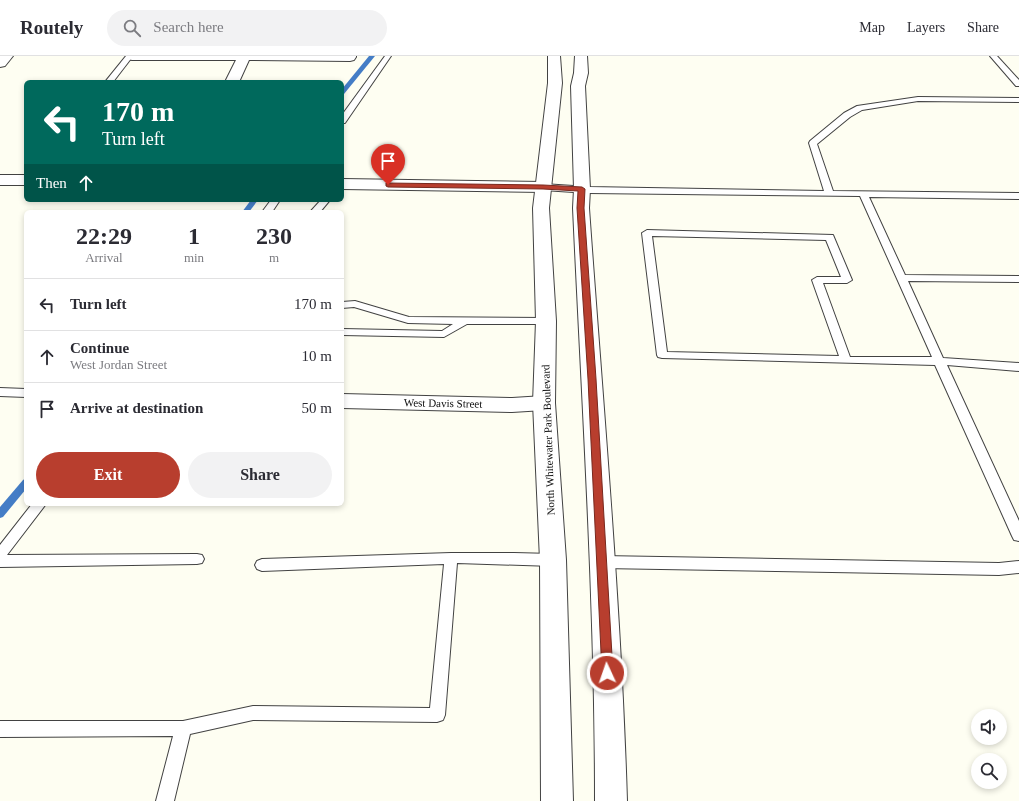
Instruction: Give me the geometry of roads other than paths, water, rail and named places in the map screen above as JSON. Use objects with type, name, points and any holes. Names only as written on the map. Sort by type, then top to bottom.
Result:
[{"type":"street","points":[[0,63],[7,56]]},
{"type":"street","points":[[131,56],[350,57]]},
{"type":"street","points":[[233,80],[245,56]]},
{"type":"street","name":"North Whitewater Park Boulevard","points":[[554,56],[555,83],[541,208],[546,321],[544,403],[553,560],[557,801]]},
{"type":"street","points":[[581,56],[581,73],[578,86],[582,189],[581,216],[602,562],[610,737],[611,801]]},
{"type":"street","points":[[0,180],[24,180]]},
{"type":"street","points":[[344,184],[543,187]]},
{"type":"street","name":"West Davis Street","points":[[344,401],[512,405],[544,403]]},
{"type":"lane","points":[[111,80],[131,56]]},
{"type":"lane","points":[[344,118],[388,56]]},
{"type":"lane","points":[[993,56],[1019,84]]},
{"type":"lane","points":[[829,193],[813,143],[846,115],[860,108],[918,99],[1019,100]]},
{"type":"lane","points":[[543,187],[582,189],[1019,196]]},
{"type":"lane","points":[[863,194],[1019,536]]},
{"type":"lane","points":[[317,210],[324,202]]},
{"type":"lane","points":[[846,360],[817,280],[847,280],[830,237],[647,233],[662,355],[846,360],[939,361],[1019,367]]},
{"type":"lane","points":[[901,278],[1019,279]]},
{"type":"lane","points":[[344,305],[355,304],[408,320],[546,321]]},
{"type":"lane","points":[[344,332],[444,334],[465,321]]},
{"type":"lane","points":[[0,392],[24,393]]},
{"type":"lane","points":[[0,554],[37,506]]},
{"type":"lane","points":[[0,729],[183,728],[253,713],[437,715],[451,558]]},
{"type":"lane","points":[[262,565],[451,558],[514,558],[553,560]]},
{"type":"lane","points":[[0,561],[197,559]]},
{"type":"lane","points":[[602,562],[999,569],[1019,566]]},
{"type":"lane","points":[[165,801],[183,728]]},
{"type":"waterway","points":[[344,91],[372,56]]},
{"type":"waterway","points":[[247,210],[253,202]]},
{"type":"waterway","points":[[0,514],[24,484]]}]
